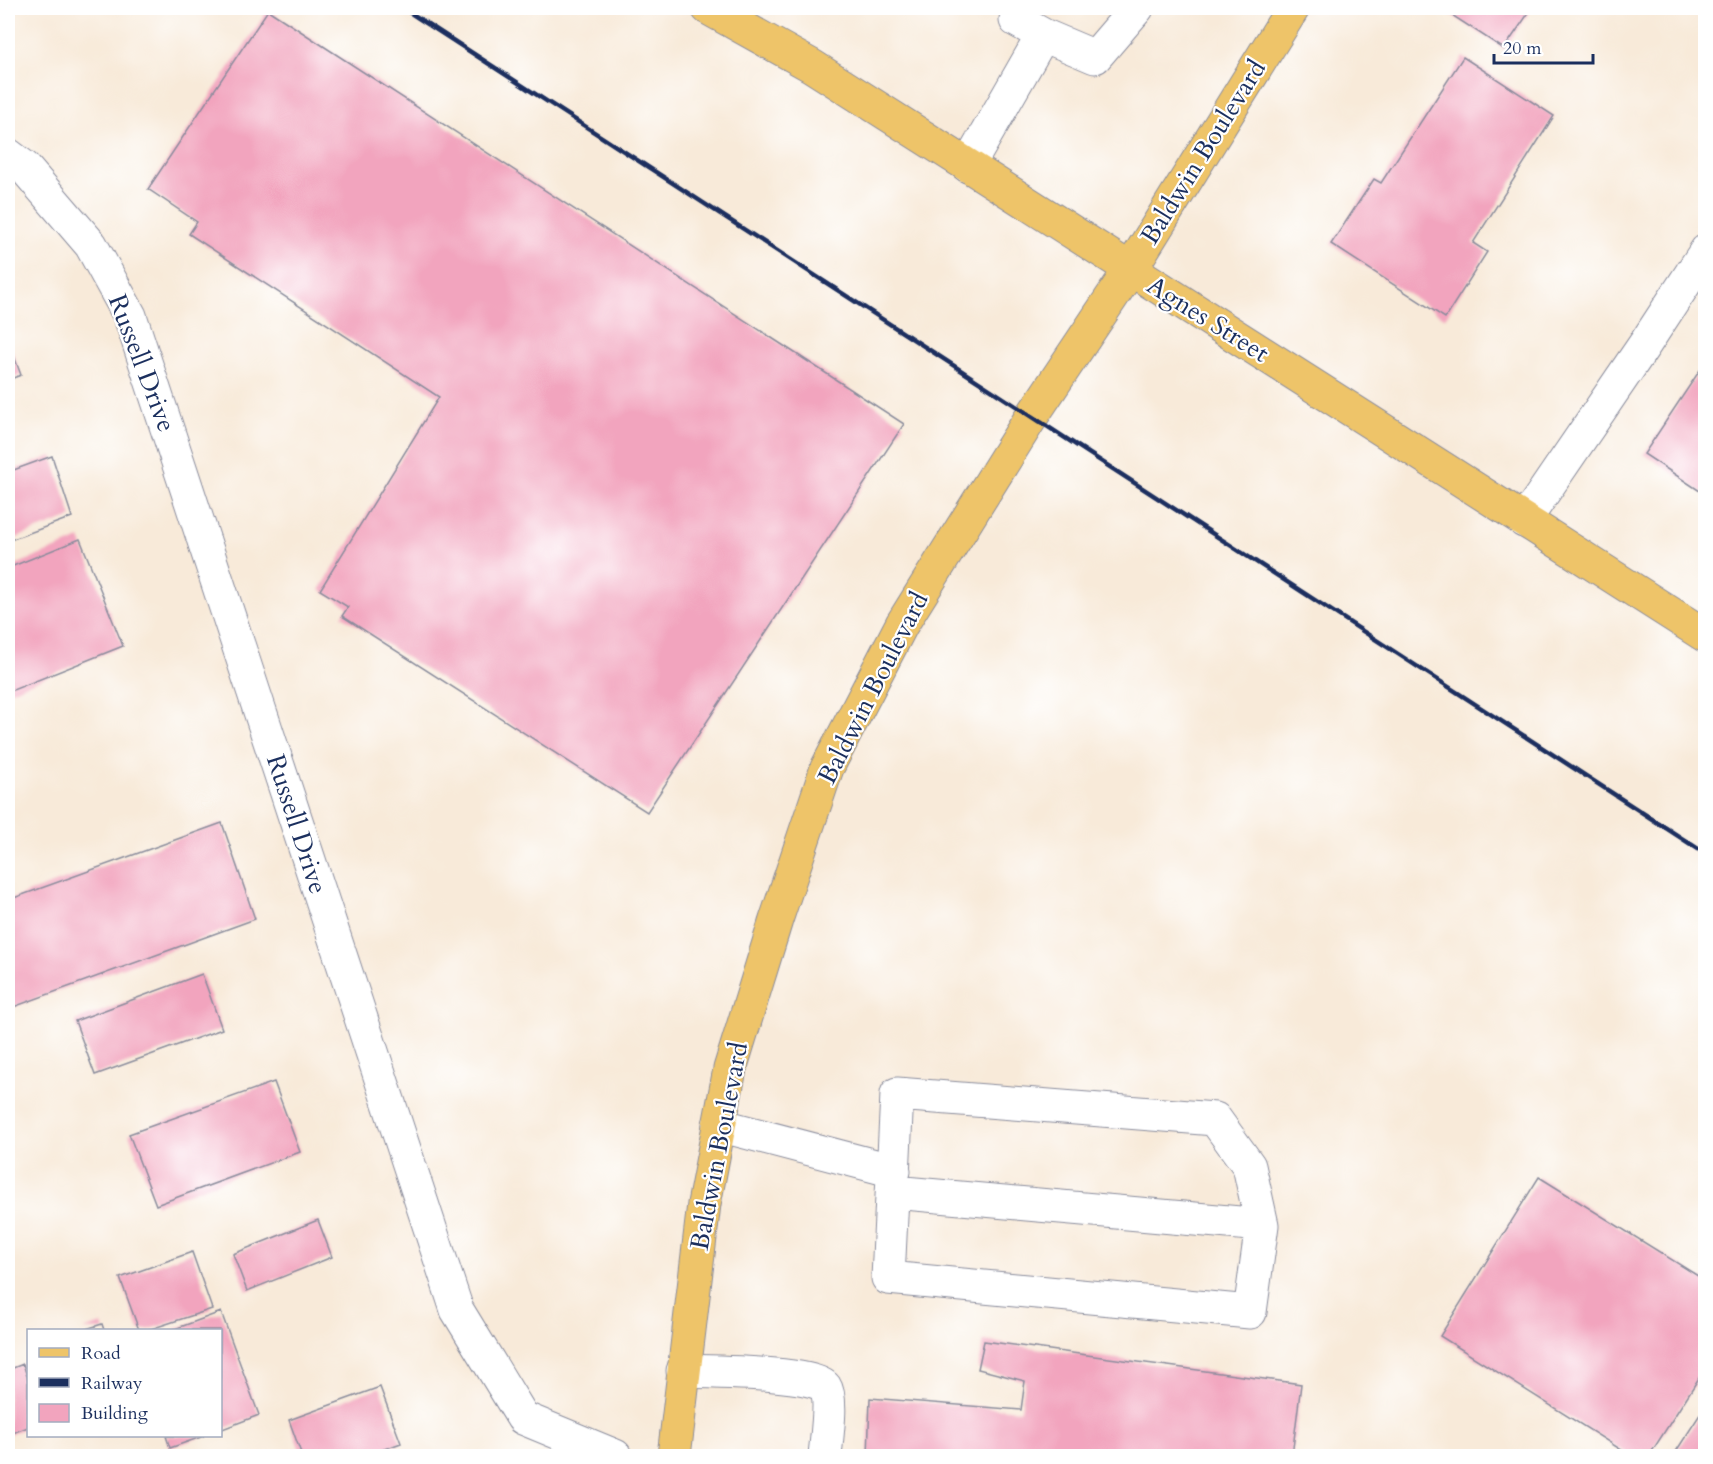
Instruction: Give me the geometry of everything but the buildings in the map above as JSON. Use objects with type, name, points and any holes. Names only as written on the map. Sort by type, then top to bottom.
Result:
[{"type":"main road","name":"Agnes Street","points":[[708,8],[812,66],[1706,636]]},
{"type":"main road","name":"Baldwin Boulevard","points":[[674,1456],[704,1204],[730,1069],[776,920],[827,768],[902,624],[1032,416],[1130,270],[1293,8]]},
{"type":"street","points":[[1021,8],[1016,20],[1043,35],[1095,57],[1137,8]]},
{"type":"street","points":[[968,166],[1043,35]]},
{"type":"street","name":"Russell Drive","points":[[8,155],[24,166],[90,245],[130,316],[457,1310],[523,1418],[615,1456]]},
{"type":"street","points":[[1524,521],[1706,250]]},
{"type":"street","points":[[897,1094],[1215,1119],[1248,1166],[1262,1225],[1250,1312],[888,1278],[897,1094]]},
{"type":"street","points":[[719,1125],[893,1181],[1262,1225]]},
{"type":"street","points":[[683,1371],[815,1380],[825,1387],[829,1399],[825,1456]]},
{"type":"railway","points":[[403,8],[1706,854]]}]
